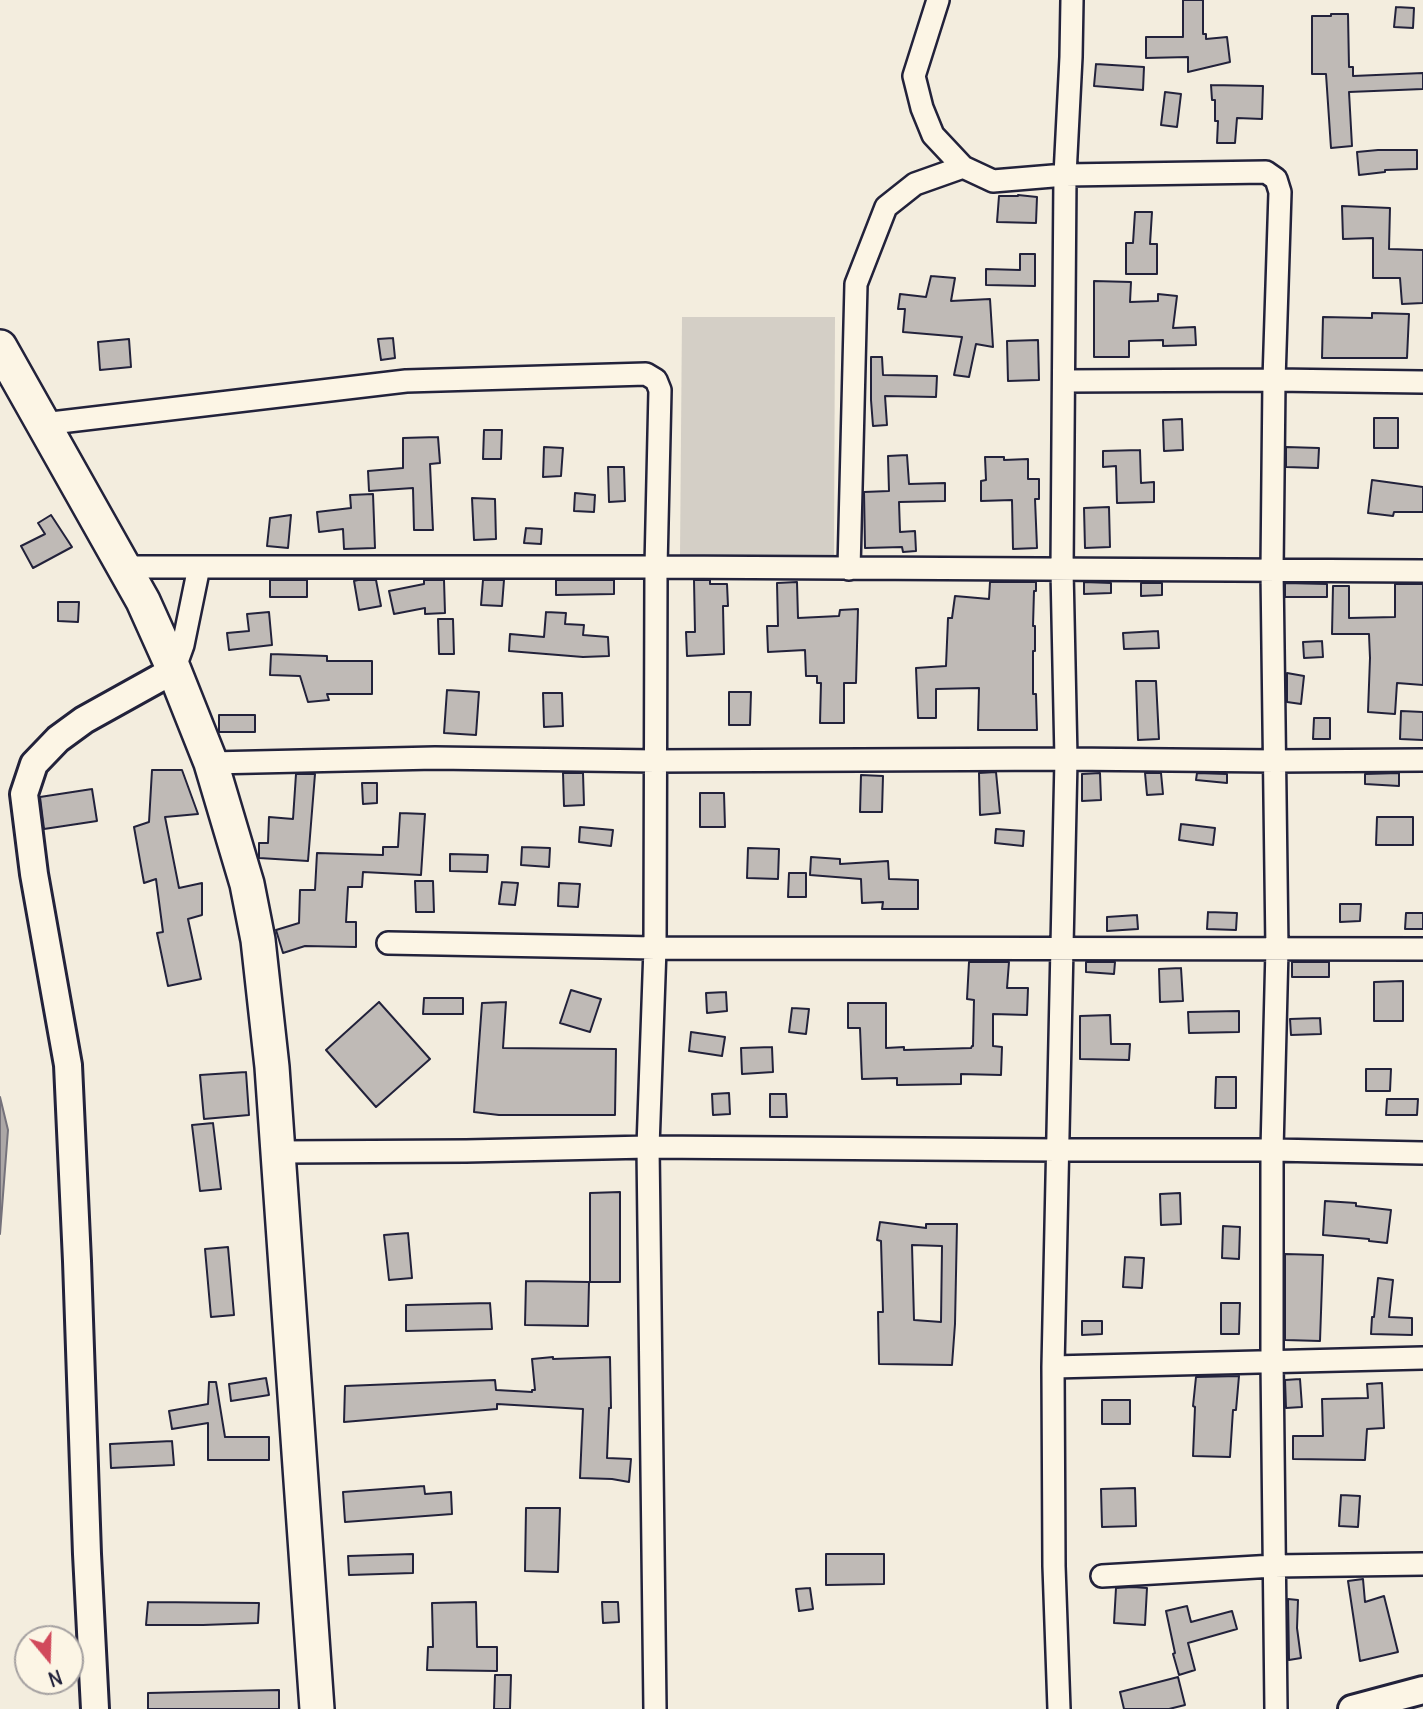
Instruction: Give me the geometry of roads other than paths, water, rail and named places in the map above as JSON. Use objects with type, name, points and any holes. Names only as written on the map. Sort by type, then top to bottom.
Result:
[{"type":"main road","points":[[0,347],[143,601],[211,763],[247,884],[258,940],[280,1152],[317,1709]]},
{"type":"street","points":[[938,0],[914,76],[922,108],[933,135],[963,167],[993,181],[1065,176],[1266,172],[1276,178],[1280,192],[1272,571],[1277,949],[1272,1150],[1276,1709]]},
{"type":"street","points":[[1059,1709],[1054,1566],[1053,1367],[1066,759],[1062,570],[1065,176],[1072,0]]},
{"type":"street","points":[[849,569],[856,284],[886,207],[915,184],[963,167]]},
{"type":"street","points":[[43,424],[406,381],[646,374],[656,380],[660,390],[656,567],[655,948],[648,1147],[656,1709]]},
{"type":"street","points":[[1064,382],[1423,382]]},
{"type":"street","points":[[125,567],[1423,571]]},
{"type":"street","points":[[95,1709],[68,1065],[34,874],[24,794],[34,764],[58,739],[84,720],[174,670],[183,645],[199,567]]},
{"type":"street","points":[[211,763],[435,758],[655,761],[1423,760]]},
{"type":"street","points":[[388,943],[655,948],[1423,949]]},
{"type":"street","points":[[280,1152],[648,1147],[1423,1153]]},
{"type":"street","points":[[1053,1367],[1423,1358]]},
{"type":"street","points":[[1102,1576],[1274,1566],[1423,1564]]},
{"type":"street","points":[[1352,1709],[1423,1690]]}]
